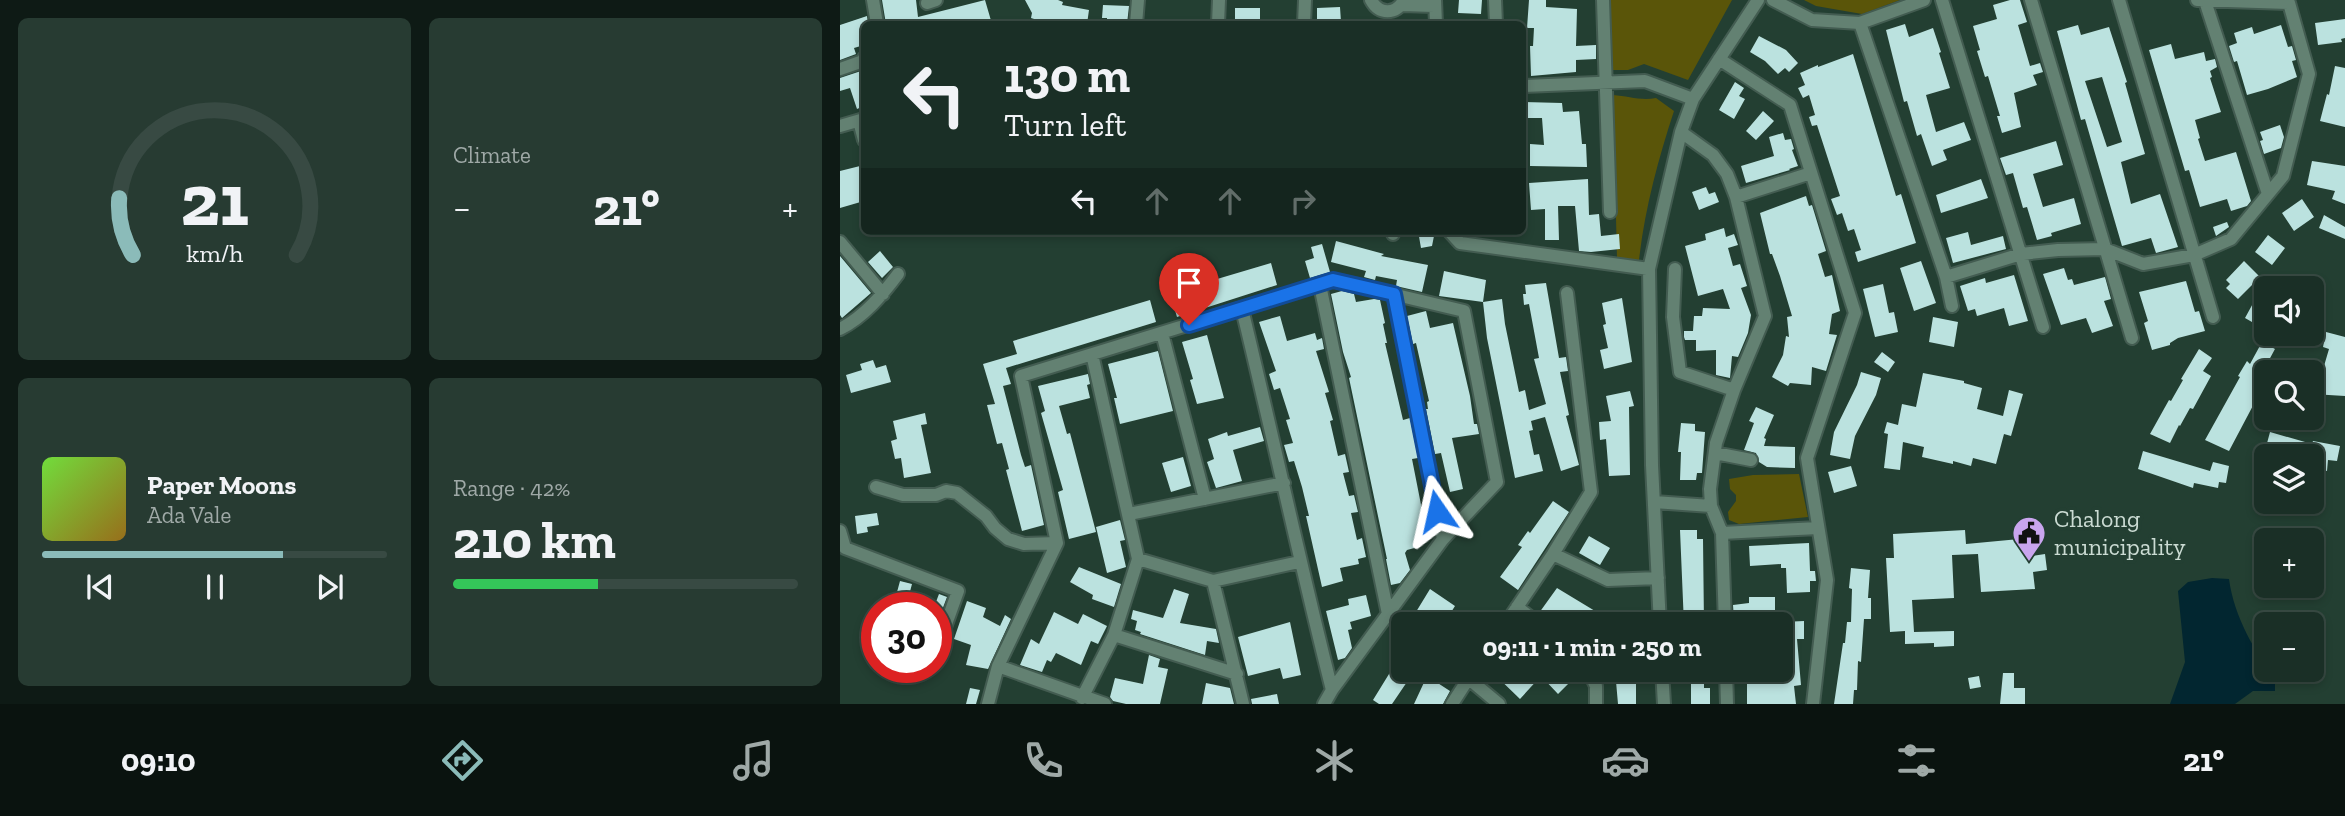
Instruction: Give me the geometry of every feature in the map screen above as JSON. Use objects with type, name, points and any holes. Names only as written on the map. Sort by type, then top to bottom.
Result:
[{"type":"street","points":[[873,0],[876,21]]},
{"type":"street","points":[[1136,21],[1138,0]]},
{"type":"street","points":[[1218,21],[1219,0]]},
{"type":"street","points":[[1304,21],[1305,0]]},
{"type":"street","points":[[1371,0],[1381,11],[1394,11],[1403,3],[1435,3],[1436,21]]},
{"type":"street","points":[[1495,0],[1496,21]]},
{"type":"street","points":[[1603,0],[1610,212]]},
{"type":"street","points":[[1659,612],[1649,269],[1681,132],[1693,99],[1758,0]]},
{"type":"street","points":[[1773,0],[1812,20],[1860,23],[1924,0]]},
{"type":"street","points":[[1942,0],[2043,327]]},
{"type":"street","points":[[2031,0],[2132,338]]},
{"type":"street","points":[[2119,0],[2213,317]]},
{"type":"street","points":[[1947,276],[2021,254],[2058,250],[2105,249],[2143,264],[2194,255],[2231,239],[2283,176],[2309,74],[2296,1],[2201,1],[2267,194]]},
{"type":"street","points":[[1381,11],[1382,21]]},
{"type":"street","points":[[1860,23],[1947,276],[1952,306]]},
{"type":"street","points":[[1719,59],[1790,105],[1855,313],[1807,458],[1827,580],[1813,704]]},
{"type":"street","points":[[840,69],[861,62]]},
{"type":"street","points":[[1526,86],[1645,81],[1693,99]]},
{"type":"street","points":[[841,121],[861,120]]},
{"type":"street","points":[[1681,132],[1713,155],[1727,174],[1736,197],[1765,316],[1734,390],[1716,443],[1710,489],[1711,506],[1722,533],[1725,612]]},
{"type":"street","points":[[1736,197],[1811,173]]},
{"type":"street","points":[[1453,235],[1460,243],[1649,269]]},
{"type":"street","points":[[840,242],[883,294]]},
{"type":"street","points":[[1675,269],[1673,317],[1680,372],[1734,390]]},
{"type":"street","points":[[840,329],[850,324],[883,294],[898,274]]},
{"type":"street","points":[[988,704],[998,666],[1057,543],[1021,376],[1333,280],[1464,311],[1497,482],[1443,538],[1324,704]]},
{"type":"street","points":[[1320,285],[1388,614]]},
{"type":"street","points":[[1514,612],[1591,492],[1567,293]]},
{"type":"street","points":[[1394,294],[1443,538]]},
{"type":"street","points":[[1242,309],[1284,483],[1299,562],[1332,690]]},
{"type":"street","points":[[1162,333],[1205,499]]},
{"type":"street","points":[[998,666],[1093,702],[1138,559],[1092,354]]},
{"type":"street","points":[[1715,453],[1751,460]]},
{"type":"street","points":[[1129,514],[1284,483]]},
{"type":"street","points":[[876,487],[903,495],[936,495],[946,491],[957,493],[986,516],[1007,539],[1024,544],[1057,543]]},
{"type":"street","points":[[1654,502],[1711,506]]},
{"type":"street","points":[[1722,533],[1818,528]]},
{"type":"street","points":[[840,531],[845,548],[958,591],[952,608]]},
{"type":"street","points":[[1553,554],[1608,580],[1658,578]]},
{"type":"street","points":[[1138,559],[1213,581],[1299,562]]},
{"type":"street","points":[[1213,581],[1243,704]]},
{"type":"street","points":[[1517,607],[1523,612]]},
{"type":"street","points":[[1114,635],[1237,674]]},
{"type":"street","points":[[1452,704],[1467,682]]},
{"type":"street","points":[[1479,682],[1499,704]]},
{"type":"street","points":[[1594,682],[1596,704]]},
{"type":"street","points":[[1663,682],[1664,704]]},
{"type":"street","points":[[1726,682],[1727,704]]},
{"type":"shaded area","points":[[1611,0],[1732,0],[1688,80],[1644,64],[1628,70],[1611,70]]},
{"type":"shaded area","points":[[1804,0],[1900,0],[1862,14],[1816,6]]},
{"type":"shaded area","points":[[1613,95],[1640,99],[1656,98],[1674,111],[1653,184],[1639,260],[1617,258]]},
{"type":"shaded area","points":[[1799,474],[1808,517],[1739,524],[1729,520],[1728,512],[1736,501],[1736,495],[1730,489],[1729,479],[1753,475]]},
{"type":"water","points":[[2212,578],[2229,579],[2235,607],[2254,647],[2254,682],[2275,682],[2275,691],[2253,691],[2235,704],[2170,704],[2185,662],[2178,591],[2188,582]]},
{"type":"building","points":[[882,0],[916,0],[918,17],[985,0],[991,21],[886,21]]},
{"type":"building","points":[[1025,0],[1058,0],[1063,2],[1062,5],[1089,10],[1087,21],[1040,21],[1031,18],[1032,13]]},
{"type":"building","points":[[1459,0],[1482,0],[1481,14],[1458,13]]},
{"type":"building","points":[[1529,0],[1546,0],[1546,7],[1577,9],[1576,46],[1596,45],[1596,59],[1576,60],[1576,72],[1531,76],[1530,46],[1533,46],[1534,28],[1527,28]]},
{"type":"building","points":[[2020,0],[2027,22],[2018,25],[2030,66],[2040,63],[2043,72],[2033,75],[2037,85],[2014,93],[2021,127],[2002,133],[1997,116],[2000,116],[1988,76],[1985,77],[1977,51],[1980,50],[1973,26],[1997,19],[1993,5]]},
{"type":"building","points":[[1103,5],[1129,6],[1127,21],[1107,21],[1107,18],[1102,18]]},
{"type":"building","points":[[1340,7],[1341,21],[1317,21],[1317,8]]},
{"type":"building","points":[[1235,8],[1260,8],[1260,21],[1235,21]]},
{"type":"building","points":[[867,16],[868,21],[861,21],[861,46],[854,48],[856,54],[840,60],[840,25]]},
{"type":"building","points":[[2345,19],[2345,38],[2341,39],[2342,42],[2318,45],[2315,23]]},
{"type":"building","points":[[1905,24],[1909,37],[1933,28],[1941,52],[1939,53],[1950,88],[1926,95],[1936,132],[1964,122],[1971,140],[1943,150],[1947,160],[1932,166],[1921,134],[1917,136],[1907,101],[1904,102],[1886,30]]},
{"type":"building","points":[[2078,25],[2081,35],[2109,27],[2127,82],[2125,83],[2145,154],[2121,162],[2131,204],[2160,194],[2178,247],[2156,253],[2151,238],[2122,246],[2085,119],[2081,120],[2057,31]],"holes":[[[2102,77],[2122,142],[2107,147],[2085,81]]]},
{"type":"building","points":[[2281,25],[2288,47],[2292,46],[2296,60],[2292,61],[2297,77],[2247,95],[2237,61],[2234,62],[2229,46],[2237,43],[2234,33],[2252,27],[2254,34]]},
{"type":"building","points":[[1759,36],[1786,50],[1798,63],[1789,72],[1785,68],[1778,74],[1765,61],[1750,52]]},
{"type":"building","points":[[2171,44],[2175,59],[2204,52],[2206,61],[2215,59],[2217,67],[2210,71],[2210,78],[2221,112],[2195,120],[2200,138],[2198,139],[2205,161],[2236,152],[2251,201],[2247,206],[2231,211],[2227,199],[2200,207],[2189,170],[2185,171],[2149,50]]},
{"type":"building","points":[[1853,54],[1896,196],[1901,194],[1916,243],[1858,262],[1855,252],[1861,250],[1854,229],[1848,231],[1842,213],[1837,215],[1831,199],[1840,196],[1817,125],[1812,126],[1809,117],[1815,115],[1809,95],[1803,98],[1798,88],[1805,85],[1800,73]]},
{"type":"building","points":[[2335,66],[2345,68],[2345,127],[2320,121]]},
{"type":"building","points":[[861,71],[861,107],[857,109],[850,88],[840,91],[840,78]]},
{"type":"building","points":[[1735,82],[1744,88],[1739,96],[1745,99],[1734,119],[1719,110]]},
{"type":"building","points":[[1526,102],[1562,103],[1563,112],[1579,111],[1582,144],[1586,144],[1587,167],[1530,166],[1530,144],[1544,145],[1542,118],[1526,118]]},
{"type":"building","points":[[1763,111],[1774,121],[1756,140],[1746,131]]},
{"type":"building","points":[[2280,125],[2284,137],[2281,148],[2264,154],[2260,132]]},
{"type":"building","points":[[1783,133],[1785,140],[1791,139],[1798,166],[1746,183],[1741,166],[1774,156],[1769,137]]},
{"type":"building","points":[[2056,141],[2063,165],[2033,174],[2043,207],[2074,198],[2081,224],[2037,240],[2027,207],[2023,208],[2013,173],[2006,175],[2000,158]]},
{"type":"building","points":[[2312,161],[2345,166],[2345,204],[2332,199],[2335,191],[2307,185]]},
{"type":"building","points":[[861,166],[861,202],[840,208],[840,171]]},
{"type":"building","points":[[1588,179],[1589,215],[1599,214],[1601,236],[1619,234],[1620,249],[1579,251],[1575,206],[1558,206],[1559,240],[1545,240],[1545,209],[1531,210],[1529,183]]},
{"type":"building","points":[[1981,179],[1988,198],[1941,213],[1936,195]]},
{"type":"building","points":[[1706,187],[1709,194],[1715,192],[1719,202],[1699,210],[1692,192]]},
{"type":"building","points":[[1806,196],[1809,206],[1812,205],[1826,251],[1818,254],[1825,277],[1832,275],[1840,311],[1832,314],[1829,334],[1837,335],[1826,371],[1812,367],[1811,385],[1790,383],[1788,386],[1772,377],[1783,355],[1786,336],[1789,337],[1787,317],[1792,316],[1770,254],[1760,213]]},
{"type":"building","points":[[2302,199],[2314,217],[2294,231],[2282,213]]},
{"type":"building","points":[[2324,215],[2345,227],[2345,239],[2319,228]]},
{"type":"building","points":[[2227,222],[2229,227],[2216,236],[2213,227]]},
{"type":"building","points":[[1724,228],[1726,237],[1734,234],[1738,245],[1728,248],[1733,266],[1740,264],[1747,286],[1741,288],[1751,315],[1748,333],[1738,357],[1732,356],[1730,378],[1716,375],[1716,350],[1696,351],[1696,340],[1685,340],[1684,337],[1684,331],[1693,331],[1694,316],[1702,316],[1703,308],[1730,309],[1723,289],[1698,296],[1685,246],[1706,240],[1705,234]]},
{"type":"building","points":[[1968,232],[1971,245],[2003,236],[2006,249],[1953,263],[1946,238]]},
{"type":"building","points":[[1419,235],[1434,235],[1432,246],[1421,248]]},
{"type":"building","points":[[2268,235],[2285,248],[2272,265],[2255,252]]},
{"type":"building","points":[[1336,241],[1384,254],[1381,256],[1428,265],[1422,292],[1396,286],[1397,280],[1364,277],[1366,271],[1331,262]]},
{"type":"building","points":[[1322,244],[1330,272],[1310,278],[1305,261],[1314,258],[1311,247]]},
{"type":"building","points":[[880,251],[893,267],[882,278],[868,262]]},
{"type":"building","points":[[840,256],[871,293],[842,318],[840,315]]},
{"type":"building","points":[[1921,261],[1936,303],[1914,311],[1900,268]]},
{"type":"building","points":[[2244,261],[2259,276],[2254,276],[2254,283],[2238,299],[2226,288],[2230,284],[2226,280]]},
{"type":"building","points":[[1271,263],[1277,285],[1177,317],[1170,293]]},
{"type":"building","points":[[2064,268],[2068,280],[2072,279],[2074,285],[2105,277],[2111,299],[2104,301],[2113,326],[2092,333],[2086,318],[2061,325],[2043,274]]},
{"type":"building","points":[[1444,271],[1486,280],[1483,302],[1439,296]]},
{"type":"building","points":[[2014,275],[2028,321],[2009,326],[2004,308],[1977,316],[1975,309],[1968,311],[1960,286],[1985,278],[1986,283]]},
{"type":"building","points":[[2186,281],[2195,312],[2199,311],[2205,331],[2178,338],[2170,345],[2152,350],[2144,323],[2148,321],[2139,292]]},
{"type":"building","points":[[1546,283],[1559,358],[1566,357],[1568,371],[1560,372],[1569,415],[1566,416],[1579,465],[1561,471],[1545,417],[1531,421],[1533,430],[1529,431],[1534,455],[1539,454],[1543,471],[1515,478],[1487,338],[1483,302],[1502,299],[1519,392],[1525,390],[1529,410],[1546,404],[1534,359],[1539,358],[1529,304],[1524,305],[1523,294],[1526,294],[1525,285]]},
{"type":"building","points":[[1883,284],[1889,313],[1894,312],[1898,332],[1875,337],[1863,289]]},
{"type":"building","points":[[1342,291],[1354,294],[1356,302],[1380,300],[1385,323],[1385,343],[1403,420],[1410,418],[1418,458],[1412,459],[1428,540],[1407,550],[1405,553],[1410,570],[1400,583],[1391,585],[1349,378],[1351,377],[1331,294]]},
{"type":"building","points":[[1622,298],[1632,362],[1604,369],[1600,350],[1608,348],[1602,303]]},
{"type":"building","points":[[1150,300],[1156,322],[1006,368],[1011,384],[1003,386],[1025,467],[1031,465],[1044,525],[1022,531],[1002,443],[997,444],[987,405],[995,404],[983,364],[1017,354],[1013,341]]},
{"type":"building","points":[[2254,302],[2254,323],[2245,318]]},
{"type":"building","points":[[1426,311],[1430,328],[1453,323],[1474,424],[1477,424],[1479,434],[1452,438],[1463,489],[1450,492],[1441,453],[1435,454],[1426,409],[1429,401],[1407,316]]},
{"type":"building","points":[[1280,316],[1287,341],[1315,333],[1317,340],[1322,338],[1324,349],[1316,351],[1329,392],[1325,393],[1333,420],[1330,421],[1338,456],[1345,454],[1349,472],[1343,473],[1349,496],[1354,495],[1358,512],[1351,513],[1357,540],[1362,538],[1366,557],[1358,559],[1359,564],[1340,568],[1343,581],[1322,587],[1302,487],[1294,461],[1289,462],[1284,445],[1293,443],[1286,420],[1290,419],[1280,388],[1274,390],[1269,374],[1276,371],[1259,322]]},
{"type":"building","points":[[1933,317],[1958,322],[1954,347],[1929,342]]},
{"type":"building","points":[[2326,332],[2345,337],[2345,396],[2324,395],[2324,366],[2329,349],[2323,347]]},
{"type":"building","points":[[1207,335],[1224,398],[1197,404],[1182,342]]},
{"type":"building","points":[[2260,346],[2275,349],[2269,360],[2254,360],[2254,404],[2229,451],[2205,440],[2247,361],[2250,364]]},
{"type":"building","points":[[2199,349],[2212,358],[2203,371],[2211,376],[2170,443],[2150,434]]},
{"type":"building","points":[[1158,351],[1173,411],[1120,424],[1114,398],[1117,398],[1108,364]]},
{"type":"building","points":[[1882,352],[1895,362],[1888,372],[1874,362]]},
{"type":"building","points":[[873,360],[876,368],[886,365],[891,382],[851,393],[846,375],[862,370],[860,364]]},
{"type":"building","points":[[1861,372],[1881,378],[1876,395],[1855,436],[1850,459],[1830,455],[1834,432]]},
{"type":"building","points":[[1923,373],[1964,381],[1982,388],[1977,409],[2003,416],[2009,390],[2023,394],[2011,436],[2004,434],[1996,464],[1973,458],[1971,466],[1922,457],[1924,447],[1903,442],[1900,470],[1884,468],[1888,434],[1884,433],[1887,422],[1898,425],[1902,404],[1916,407]]},
{"type":"building","points":[[1088,374],[1090,398],[1059,406],[1067,434],[1070,433],[1096,532],[1069,539],[1058,492],[1063,490],[1041,413],[1045,411],[1038,386]]},
{"type":"building","points":[[1630,391],[1634,406],[1629,407],[1630,475],[1609,476],[1606,439],[1600,440],[1599,422],[1611,421],[1606,396]]},
{"type":"building","points":[[1756,407],[1774,415],[1764,438],[1764,446],[1795,447],[1795,468],[1767,467],[1759,462],[1756,453],[1744,450],[1754,423],[1749,421]]},
{"type":"building","points":[[925,413],[927,424],[921,425],[931,473],[904,478],[901,458],[895,459],[891,441],[897,439],[893,421]]},
{"type":"building","points":[[1681,423],[1695,424],[1695,431],[1705,432],[1702,473],[1697,473],[1696,480],[1680,480],[1681,452],[1678,452]]},
{"type":"building","points":[[1260,427],[1264,441],[1233,450],[1242,481],[1216,488],[1207,462],[1214,459],[1208,439],[1227,432],[1228,436]]},
{"type":"building","points":[[2270,432],[2312,444],[2267,444]]},
{"type":"building","points":[[2313,441],[2340,446],[2337,461],[2328,460],[2327,471],[2324,470],[2324,444],[2312,444]]},
{"type":"building","points":[[2143,451],[2210,471],[2213,462],[2229,466],[2226,483],[2219,482],[2218,488],[2194,483],[2193,488],[2138,469]]},
{"type":"building","points":[[1183,457],[1191,486],[1171,492],[1162,463]]},
{"type":"building","points":[[1851,466],[1857,486],[1834,493],[1828,472]]},
{"type":"building","points":[[1553,501],[1569,512],[1518,590],[1500,577],[1522,547],[1518,545]]},
{"type":"building","points":[[877,513],[879,525],[867,527],[868,532],[857,534],[855,516]]},
{"type":"building","points":[[1120,520],[1125,540],[1120,541],[1126,567],[1107,573],[1096,527]]},
{"type":"building","points":[[1680,530],[1697,530],[1697,539],[1703,539],[1704,612],[1683,612]]},
{"type":"building","points":[[1965,530],[1966,544],[2030,538],[2032,556],[2045,554],[2047,570],[2033,572],[2035,589],[1981,592],[1978,554],[1952,555],[1954,598],[1912,600],[1914,632],[1954,631],[1954,646],[1934,647],[1934,643],[1905,644],[1905,631],[1890,632],[1886,558],[1894,558],[1893,534]]},
{"type":"building","points":[[1589,536],[1610,548],[1600,565],[1579,553]]},
{"type":"building","points":[[1809,543],[1810,571],[1815,571],[1816,581],[1810,581],[1810,592],[1787,593],[1786,568],[1781,568],[1781,564],[1750,566],[1749,546]]},
{"type":"building","points":[[1079,567],[1121,584],[1114,607],[1092,599],[1093,595],[1070,582]]},
{"type":"building","points":[[1851,568],[1870,570],[1868,598],[1871,598],[1871,619],[1864,619],[1861,662],[1858,661],[1857,690],[1854,690],[1853,704],[1834,704],[1847,622],[1851,622]]},
{"type":"building","points":[[900,581],[912,584],[910,592],[897,592]]},
{"type":"building","points":[[1557,588],[1596,612],[1540,612]]},
{"type":"building","points":[[1174,589],[1189,594],[1180,623],[1216,629],[1219,643],[1207,641],[1205,655],[1135,630],[1137,621],[1131,619],[1133,610],[1163,618]]},
{"type":"building","points":[[1430,589],[1455,606],[1451,612],[1416,612]]},
{"type":"building","points":[[1366,595],[1371,616],[1350,622],[1352,629],[1348,630],[1352,648],[1345,658],[1338,660],[1326,611],[1349,605],[1348,599]]},
{"type":"building","points":[[1749,597],[1775,597],[1775,612],[1733,612],[1733,605],[1749,603]]},
{"type":"building","points":[[967,601],[986,608],[983,617],[1000,626],[1005,615],[1011,619],[988,669],[966,665],[971,645],[954,639]]},
{"type":"building","points":[[1054,612],[1078,624],[1083,614],[1107,626],[1098,644],[1091,641],[1081,665],[1056,653],[1051,662],[1047,660],[1042,672],[1020,665],[1031,639],[1039,644]]},
{"type":"building","points":[[1804,621],[1804,639],[1797,639],[1801,685],[1794,686],[1796,704],[1747,704],[1747,682],[1793,682],[1793,622]]},
{"type":"building","points":[[1290,622],[1301,675],[1283,679],[1280,668],[1248,676],[1238,637]]},
{"type":"building","points":[[1149,655],[1160,659],[1158,667],[1168,669],[1160,704],[1126,704],[1113,701],[1110,697],[1115,678],[1143,684]]},
{"type":"building","points":[[1391,671],[1391,682],[1407,682],[1392,704],[1379,704],[1373,700]]},
{"type":"building","points":[[2003,673],[2014,673],[2014,688],[2025,688],[2025,704],[2000,704]]},
{"type":"building","points":[[1979,676],[1981,687],[1970,689],[1968,678]]},
{"type":"building","points":[[1424,682],[1436,682],[1450,691],[1443,704],[1414,704]]},
{"type":"building","points":[[1502,682],[1536,682],[1520,699]]},
{"type":"building","points":[[1547,682],[1570,682],[1558,694]]},
{"type":"building","points":[[1616,682],[1636,682],[1636,704],[1618,704]]},
{"type":"building","points":[[1691,682],[1704,682],[1704,688],[1710,688],[1710,704],[1691,704]]},
{"type":"building","points":[[1206,683],[1230,688],[1234,704],[1202,704]]},
{"type":"building","points":[[970,688],[980,690],[976,704],[966,704]]},
{"type":"building","points":[[1277,694],[1279,704],[1252,704],[1251,699]]},
{"type":"place","name":"Chalong municipality","points":[[2029,563]]},
{"type":"route","points":[[1189,325],[1333,280],[1394,294],[1437,511]]}]
